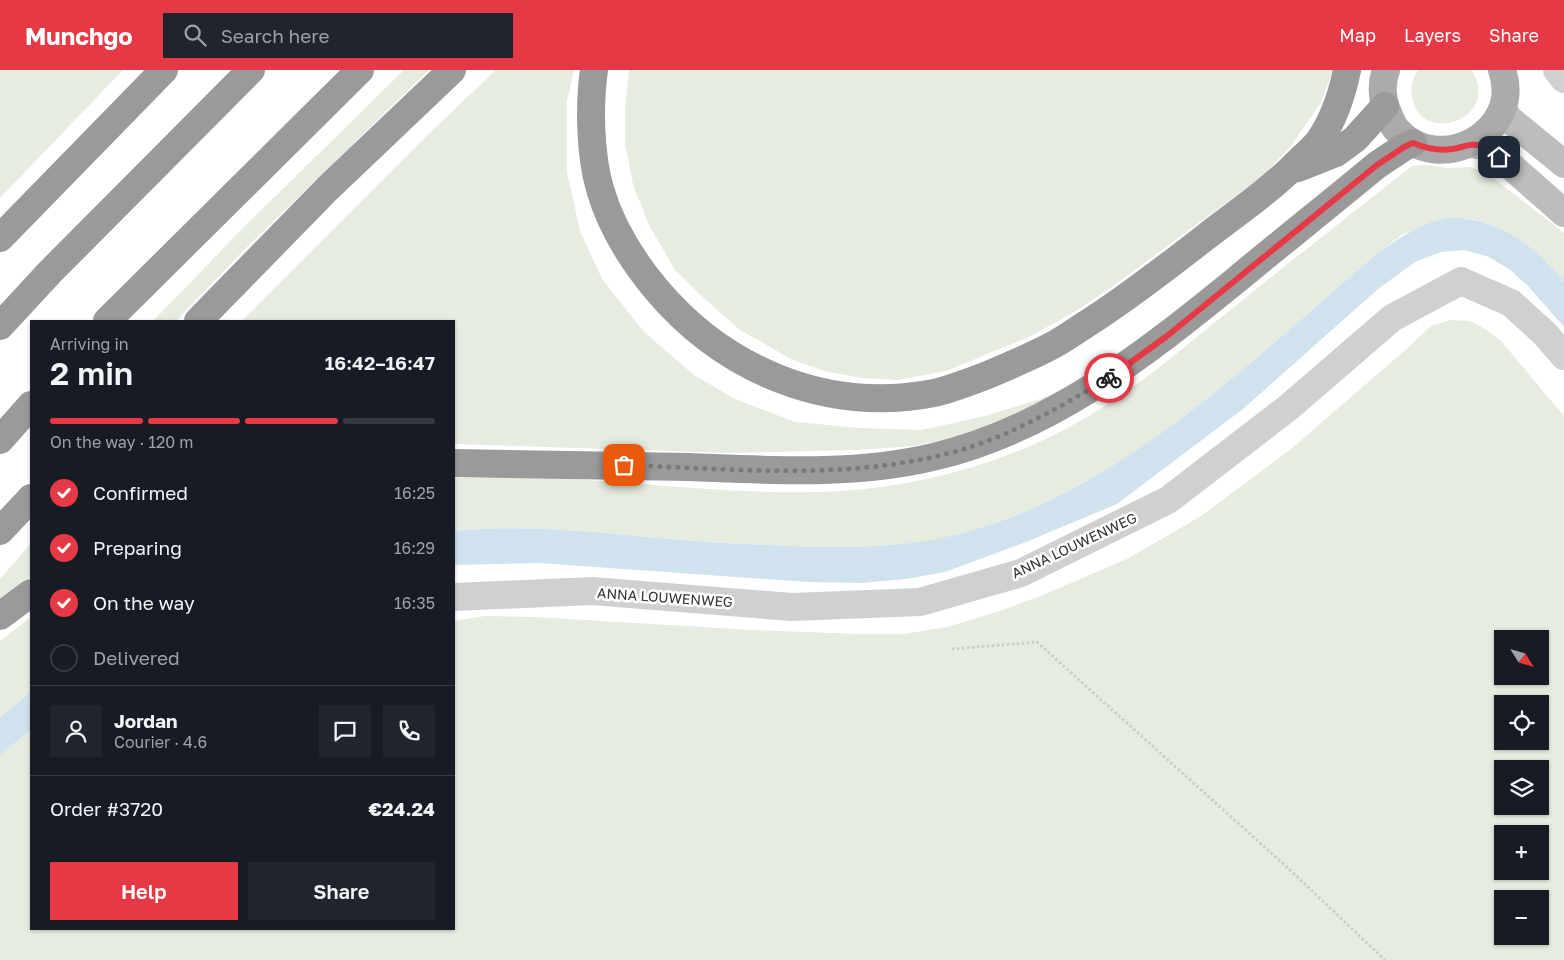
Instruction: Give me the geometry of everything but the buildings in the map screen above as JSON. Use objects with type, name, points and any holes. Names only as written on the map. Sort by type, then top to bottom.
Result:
[{"type":"highway","points":[[0,238],[164,70]]},
{"type":"highway","points":[[0,326],[50,272],[251,70]]},
{"type":"highway","points":[[108,320],[360,70]]},
{"type":"highway","points":[[199,320],[328,188],[452,70]]},
{"type":"highway","points":[[594,70],[591,93],[592,128],[594,161],[599,188],[610,218],[624,247],[641,272],[690,326],[718,348],[751,368],[794,384],[846,396],[876,398],[934,393],[969,382],[1011,366],[1057,343],[1110,309],[1290,171],[1318,142],[1333,117],[1343,90],[1347,70]]},
{"type":"highway","points":[[1290,171],[1336,153],[1355,139],[1385,106]]},
{"type":"highway","points":[[455,463],[587,464],[793,471],[856,469],[932,458],[968,448],[1011,431],[1062,406],[1114,374],[1167,336],[1377,165],[1413,143]]},
{"type":"highway","points":[[0,440],[30,406]]},
{"type":"highway","points":[[0,531],[30,499]]},
{"type":"highway","points":[[0,616],[30,594]]},
{"type":"main road","points":[[1386,70],[1382,93],[1394,127],[1413,143],[1437,150],[1452,149],[1470,144],[1484,136],[1503,110],[1506,98],[1506,80],[1502,70]]},
{"type":"main road","points":[[1503,110],[1509,119],[1564,164]]},
{"type":"main road","points":[[1470,144],[1484,146],[1513,168],[1564,213]]},
{"type":"street","points":[[1557,70],[1564,79]]},
{"type":"street","name":"ANNA LOUWENWEG","points":[[455,597],[592,591],[792,607],[920,602],[1021,573],[1168,500],[1289,407],[1392,318],[1461,280],[1511,304],[1545,334],[1564,356]]},
{"type":"path","points":[[952,649],[1037,642],[1290,870],[1385,960]]},
{"type":"shaded area","points":[[0,70],[123,70],[0,198]]},
{"type":"shaded area","points":[[404,70],[429,70],[245,249],[177,320],[154,320],[247,224]]},
{"type":"shaded area","points":[[496,70],[574,70],[567,101],[567,172],[580,231],[602,279],[644,332],[694,375],[735,399],[795,422],[861,428],[922,430],[985,416],[1040,399],[1089,378],[1055,401],[966,435],[914,446],[857,450],[730,453],[455,444],[455,320],[243,320],[437,126]]},
{"type":"shaded area","points":[[629,70],[1333,70],[1320,104],[1290,147],[1264,175],[1113,286],[1076,311],[1029,337],[946,371],[898,380],[861,378],[824,371],[793,360],[740,330],[675,270],[649,225],[633,185],[625,143],[625,106]]},
{"type":"shaded area","points":[[1418,70],[1471,70],[1478,87],[1477,101],[1469,113],[1457,121],[1443,123],[1429,121],[1418,112],[1411,89]]},
{"type":"shaded area","points":[[1412,166],[1471,167],[1487,173],[1564,233],[1564,281],[1547,262],[1494,226],[1472,219],[1451,217],[1403,234],[1374,256],[1225,384],[1172,425],[1117,463],[1061,495],[1001,521],[940,538],[892,545],[844,547],[711,542],[527,528],[455,531],[455,478],[551,478],[704,489],[820,492],[897,485],[972,467],[1008,455],[1044,440],[1078,422],[1127,391]]},
{"type":"shaded area","points":[[1451,320],[1470,321],[1487,330],[1501,341],[1564,416],[1564,960],[0,960],[0,755],[30,731],[30,930],[455,930],[455,621],[485,616],[534,617],[753,630],[858,634],[904,634],[947,627],[997,612],[1043,595],[1129,558],[1201,516],[1291,449],[1431,326]]},
{"type":"shaded area","points":[[30,544],[30,577],[0,598],[0,579]]},
{"type":"shaded area","points":[[30,618],[30,693],[0,717],[0,641]]},
{"type":"water","points":[[1451,217],[1485,223],[1514,236],[1540,256],[1564,281],[1564,327],[1528,286],[1509,269],[1489,257],[1464,250],[1441,252],[1415,262],[1378,289],[1243,409],[1117,504],[1026,542],[945,572],[906,579],[861,583],[808,582],[539,563],[455,565],[455,531],[527,528],[711,542],[844,547],[916,542],[940,538],[1001,521],[1061,495],[1117,463],[1172,425],[1225,384],[1374,256],[1410,232]]},
{"type":"water","points":[[30,693],[30,731],[0,755],[0,717]]},
{"type":"way so far","points":[[624,465],[793,471],[856,469],[932,458],[968,448],[1011,431],[1062,406],[1109,378]]},
{"type":"route","points":[[1109,378],[1167,336],[1377,165],[1404,147],[1413,143],[1437,150],[1452,149],[1470,144],[1484,146],[1499,157]]}]
